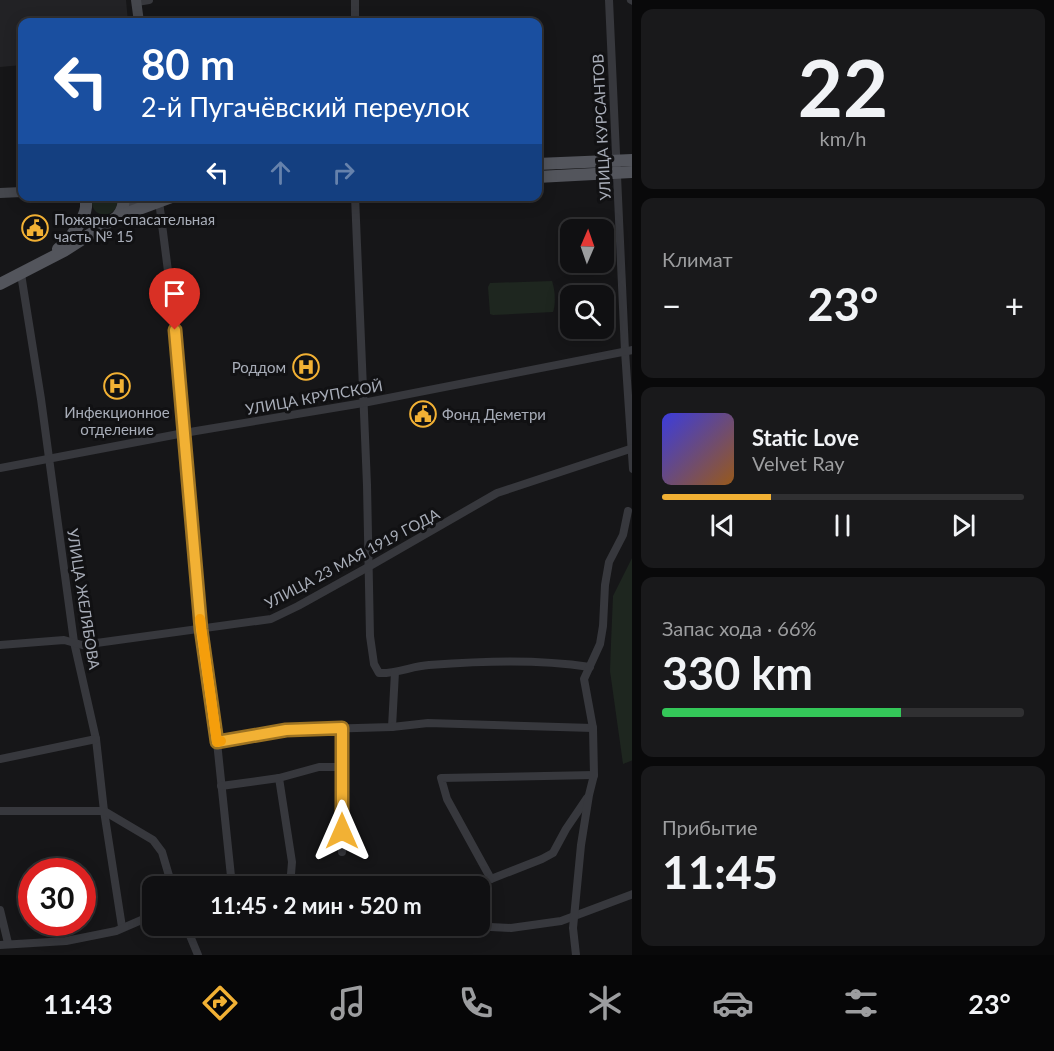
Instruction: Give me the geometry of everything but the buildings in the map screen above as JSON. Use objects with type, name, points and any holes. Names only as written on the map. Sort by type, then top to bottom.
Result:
[{"type":"main road","points":[[542,176],[617,167],[632,160]]},
{"type":"main road","points":[[542,164],[617,167],[632,172]]},
{"type":"main road","points":[[84,201],[93,217],[104,221],[115,218],[122,210],[124,201]]},
{"type":"main road","points":[[62,249],[74,232],[84,201]]},
{"type":"main road","points":[[0,284],[115,218],[154,201]]},
{"type":"main road","points":[[0,278],[21,271]]},
{"type":"street","points":[[139,18],[137,1],[149,0]]},
{"type":"street","points":[[355,0],[355,18]]},
{"type":"street","name":"УЛИЦА КУРСАНТОВ","points":[[609,0],[629,351],[632,448]]},
{"type":"street","points":[[0,193],[18,192]]},
{"type":"street","points":[[115,218],[134,201]]},
{"type":"street","points":[[159,201],[173,310],[201,629],[217,742],[230,876]]},
{"type":"street","points":[[355,201],[370,566],[370,636],[374,663],[380,673],[418,666],[462,663],[534,661],[590,667]]},
{"type":"street","name":"УЛИЦА ЖЕЛЯБОВА","points":[[21,271],[50,459],[74,642],[96,739],[104,811],[123,927]]},
{"type":"street","name":"УЛИЦА КРУПСКОЙ","points":[[0,468],[184,433],[363,403],[629,351]]},
{"type":"street","name":"УЛИЦА 23 МАЯ 1919 ГОДА","points":[[0,645],[64,640],[82,645],[271,619],[370,566],[497,493],[632,448]]},
{"type":"street","points":[[576,955],[573,928],[581,845],[594,775],[593,728],[584,679],[600,644],[609,562],[623,535],[628,512]]},
{"type":"street","points":[[392,727],[395,672]]},
{"type":"street","points":[[217,742],[286,730],[392,727],[428,723],[593,728]]},
{"type":"street","points":[[342,728],[342,852]]},
{"type":"street","points":[[0,759],[96,739]]},
{"type":"street","points":[[221,786],[279,778],[319,767],[342,767]]},
{"type":"street","points":[[589,795],[553,853],[491,879],[447,799],[441,778],[594,775]]},
{"type":"street","points":[[279,778],[292,862],[291,876]]},
{"type":"street","points":[[0,811],[104,811],[153,840],[162,852],[169,876]]},
{"type":"street","points":[[490,927],[511,928],[561,921],[632,894]]},
{"type":"street","points":[[0,910],[4,944],[66,941],[116,931],[142,919]]},
{"type":"street","points":[[190,936],[198,955]]},
{"type":"shaded area","points":[[0,0],[126,0],[128,18],[18,18],[18,65],[0,67]]},
{"type":"shaded area","points":[[92,201],[117,201],[114,210],[104,215],[99,214],[92,205]]},
{"type":"shaded area","points":[[552,281],[555,296],[553,312],[490,314],[488,287],[490,283]]},
{"type":"shaded area","points":[[632,558],[632,760],[623,764],[610,671],[613,596]]},
{"type":"slow traffic","points":[[200,619],[217,742],[221,741]]},
{"type":"place","name":"Пожарно-спасательная часть № 15","points":[[35,228]]},
{"type":"place","name":"Роддом","points":[[306,367]]},
{"type":"place","name":"Инфекционное отделение","points":[[117,386]]},
{"type":"place","name":"Фонд Деметри","points":[[423,414]]},
{"type":"route","points":[[175,330],[201,629],[217,742],[286,730],[342,728],[342,831]]}]
